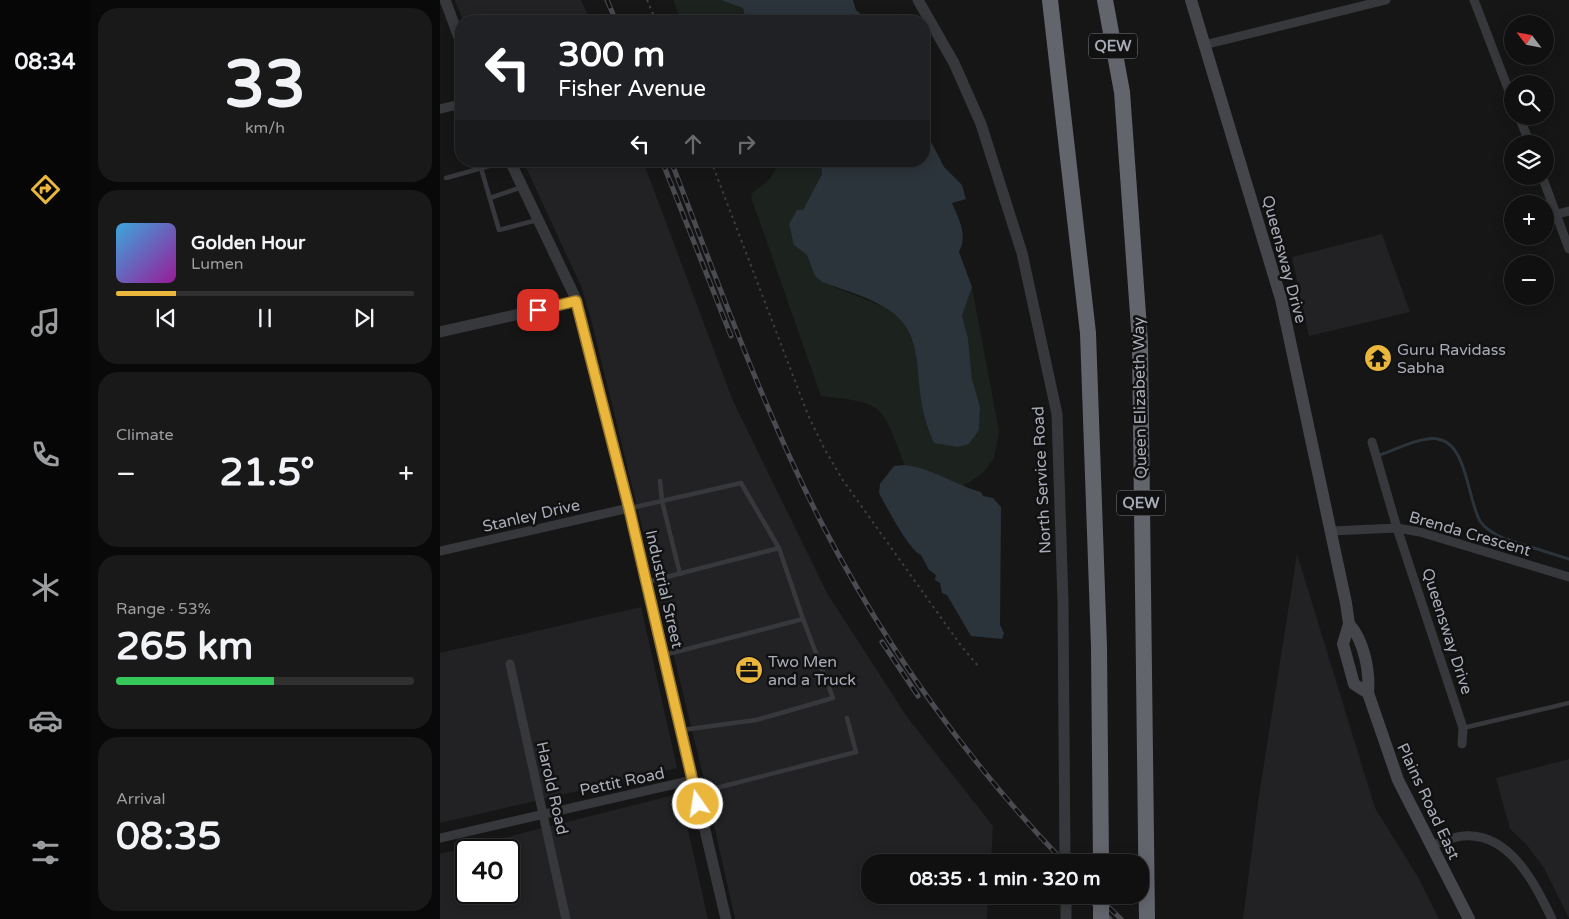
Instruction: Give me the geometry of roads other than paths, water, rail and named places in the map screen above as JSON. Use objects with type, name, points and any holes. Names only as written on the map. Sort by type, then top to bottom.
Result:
[{"type":"highway","points":[[1045,0],[1061,92]]},
{"type":"highway","name":"QEW","points":[[1050,0],[1088,333],[1099,647],[1101,854]]},
{"type":"highway","name":"Queen Elizabeth Way","points":[[1105,0],[1122,92],[1140,342],[1147,917]]},
{"type":"highway","points":[[1101,904],[1101,919]]},
{"type":"main road","name":"Queensway Drive","points":[[1191,0],[1281,299],[1331,531]]},
{"type":"main road","name":"Plains Road East","points":[[1331,531],[1349,624],[1357,632],[1370,680],[1368,694],[1398,780],[1430,846],[1469,919]]},
{"type":"street","points":[[445,0],[455,27]]},
{"type":"street","name":"North Service Road","points":[[918,0],[927,15]]},
{"type":"street","points":[[1204,46],[1386,0]]},
{"type":"street","points":[[1474,0],[1504,78]]},
{"type":"street","name":"North Service Road","points":[[930,21],[954,63],[981,124],[1022,253],[1057,414],[1063,602],[1065,854]]},
{"type":"street","points":[[440,109],[455,105]]},
{"type":"street","name":"Industrial Street","points":[[512,167],[576,301],[629,508],[726,919]]},
{"type":"street","points":[[1546,185],[1569,249]]},
{"type":"street","points":[[1557,214],[1569,211]]},
{"type":"street","points":[[440,332],[576,301]]},
{"type":"street","name":"Queensway Drive","points":[[1372,442],[1463,728],[1462,744]]},
{"type":"street","name":"Stanley Drive","points":[[440,551],[629,508]]},
{"type":"street","name":"Brenda Crescent","points":[[1331,531],[1398,528],[1439,538],[1569,577]]},
{"type":"street","name":"Harold Road","points":[[510,664],[566,919]]},
{"type":"street","name":"Pettit Road","points":[[440,838],[693,780]]},
{"type":"street","points":[[1430,846],[1464,836],[1489,840],[1504,848],[1517,860],[1552,919]]},
{"type":"street","points":[[1066,904],[1066,918]]},
{"type":"lane","points":[[446,178],[485,167]]},
{"type":"lane","points":[[481,168],[499,230],[538,220]]},
{"type":"lane","points":[[490,198],[522,187]]},
{"type":"lane","points":[[660,481],[662,501],[680,574]]},
{"type":"lane","points":[[629,508],[741,483],[779,548],[802,619],[833,698],[756,720],[681,730]]},
{"type":"lane","points":[[646,582],[779,548]]},
{"type":"lane","points":[[664,655],[802,619]]},
{"type":"lane","points":[[1463,728],[1569,703]]},
{"type":"lane","points":[[696,793],[856,752],[847,718]]},
{"type":"waterway","points":[[1380,455],[1427,439],[1440,440],[1451,445],[1464,468],[1475,510],[1485,527],[1505,539],[1569,559]]},
{"type":"railway","points":[[607,0],[613,15]]},
{"type":"railway","points":[[664,167],[731,336]]},
{"type":"railway","points":[[673,167],[779,434],[821,522],[846,568],[872,613],[930,701],[995,784],[1057,854]]},
{"type":"railway","points":[[882,642],[918,696]]},
{"type":"railway","points":[[1094,904],[1110,919]]},
{"type":"railway","points":[[1105,904],[1121,919]]},
{"type":"place","name":"Guru Ravidass Sabha","points":[[1378,358]]},
{"type":"place","name":"Two Men and a Truck","points":[[749,670]]}]
